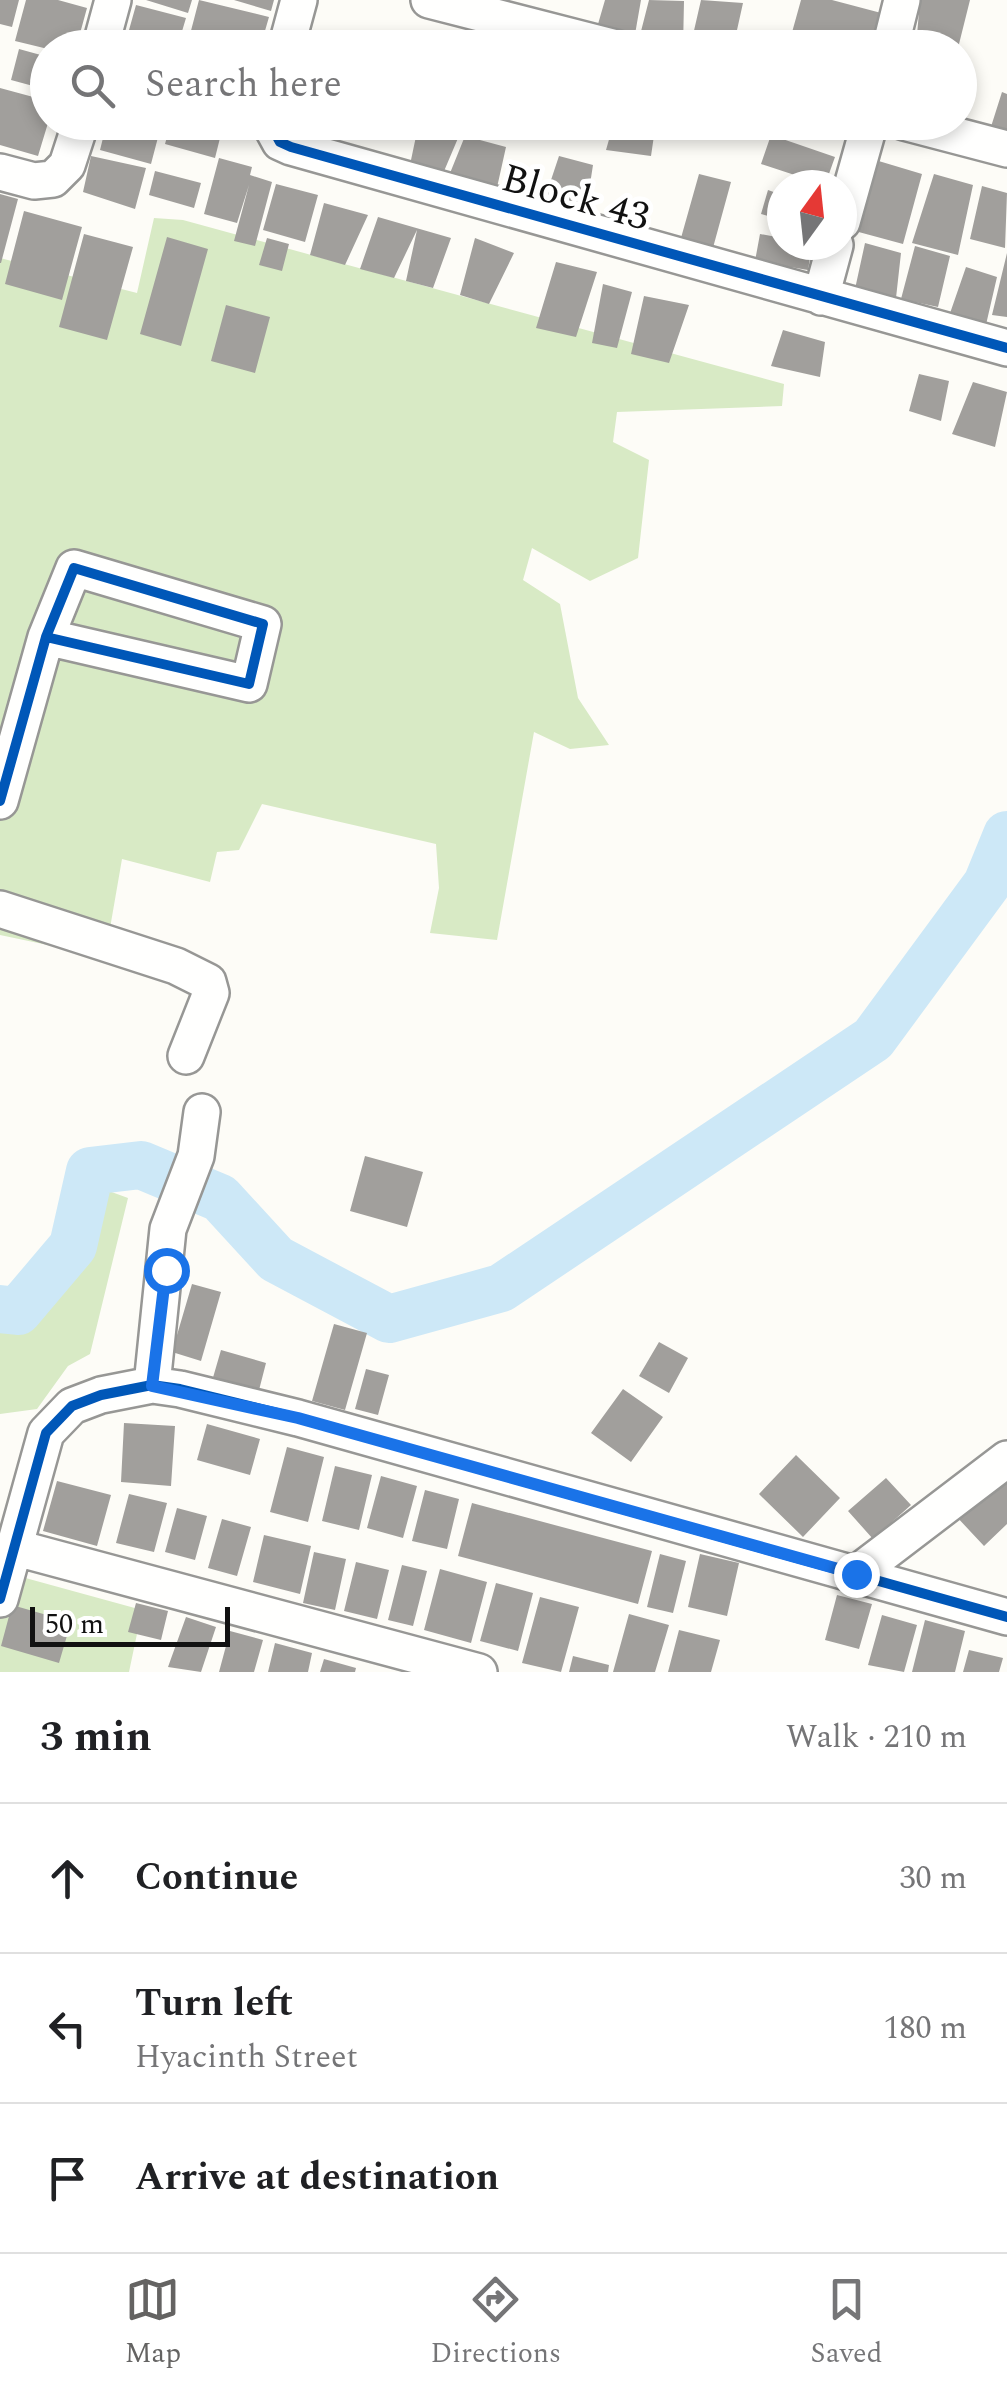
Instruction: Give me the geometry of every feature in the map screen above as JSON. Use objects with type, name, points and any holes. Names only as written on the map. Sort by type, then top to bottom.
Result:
[{"type":"street","points":[[105,30],[113,0]]},
{"type":"street","points":[[291,30],[299,0]]},
{"type":"street","points":[[429,0],[546,30]]},
{"type":"street","points":[[894,30],[902,0]]},
{"type":"street","points":[[0,172],[34,181],[53,179],[67,164],[75,140]]},
{"type":"street","name":"Block 43","points":[[279,140],[291,147],[1007,348]]},
{"type":"street","points":[[857,170],[865,140]]},
{"type":"street","points":[[973,140],[1007,149]]},
{"type":"street","points":[[821,297],[832,260]]},
{"type":"street","points":[[0,801],[46,637],[74,568],[263,624],[249,684],[46,637]]},
{"type":"street","points":[[0,909],[176,966],[208,982],[211,993],[186,1056]]},
{"type":"street","points":[[152,1386],[168,1229],[196,1156],[202,1112]]},
{"type":"street","points":[[0,1598],[46,1433],[56,1417],[101,1395],[152,1386],[298,1418],[1007,1617]]},
{"type":"street","points":[[856,1574],[1007,1459]]},
{"type":"street","points":[[14,1547],[479,1672]]},
{"type":"green space","points":[[154,218],[183,220],[784,384],[782,406],[617,412],[613,442],[649,460],[638,558],[590,581],[532,548],[523,580],[560,604],[578,698],[609,745],[570,749],[534,732],[497,940],[430,933],[439,888],[436,844],[262,804],[239,850],[217,852],[210,882],[122,859],[105,957],[0,935],[0,258],[137,293]]},
{"type":"green space","points":[[87,1183],[128,1198],[90,1354],[68,1366],[37,1409],[0,1414],[0,1309],[18,1311],[73,1246]]},
{"type":"green space","points":[[0,1571],[142,1610],[129,1672],[0,1672]]},
{"type":"building","points":[[0,0],[19,0],[12,27],[0,24]]},
{"type":"building","points":[[26,0],[58,0],[87,8],[81,30],[30,30],[30,45],[15,41]]},
{"type":"building","points":[[146,0],[192,0],[188,13]]},
{"type":"building","points":[[199,0],[269,17],[265,30],[191,30]]},
{"type":"building","points":[[234,0],[274,0],[271,11]]},
{"type":"building","points":[[605,0],[641,0],[636,30],[596,30]]},
{"type":"building","points":[[649,0],[684,1],[683,30],[641,30]]},
{"type":"building","points":[[701,0],[743,3],[737,30],[694,30]]},
{"type":"building","points":[[801,0],[832,0],[885,14],[881,30],[793,30]]},
{"type":"building","points":[[920,0],[970,0],[962,30],[917,30]]},
{"type":"building","points":[[136,5],[186,18],[182,30],[129,30]]},
{"type":"building","points":[[19,49],[30,52],[30,85],[11,80]]},
{"type":"building","points":[[0,88],[30,96],[30,140],[43,140],[38,156],[0,145]]},
{"type":"building","points":[[1002,92],[1007,94],[1007,138],[989,133]]},
{"type":"building","points":[[102,140],[157,140],[151,164],[100,150]]},
{"type":"building","points":[[166,140],[220,140],[215,158],[165,144]]},
{"type":"building","points":[[415,140],[457,140],[439,183],[407,179]]},
{"type":"building","points":[[463,140],[506,147],[494,201],[444,188]]},
{"type":"building","points":[[609,140],[653,140],[651,156],[606,150]]},
{"type":"building","points":[[769,140],[786,140],[835,157],[830,170],[779,170],[761,164]]},
{"type":"building","points":[[91,156],[146,168],[135,209],[83,192]]},
{"type":"building","points":[[559,156],[593,165],[584,223],[540,213]]},
{"type":"building","points":[[219,158],[252,167],[250,175],[272,182],[255,246],[234,241],[249,185],[237,223],[204,214]]},
{"type":"building","points":[[872,159],[922,174],[903,244],[857,232]]},
{"type":"building","points":[[155,171],[201,183],[194,208],[149,195]]},
{"type":"building","points":[[699,174],[731,182],[711,255],[679,245]]},
{"type":"building","points":[[934,174],[973,185],[958,255],[912,243]]},
{"type":"building","points":[[276,184],[318,195],[305,242],[263,230]]},
{"type":"building","points":[[982,186],[1007,193],[1005,248],[970,239]]},
{"type":"building","points":[[767,193],[767,216],[761,214]]},
{"type":"building","points":[[0,194],[18,199],[1,263],[0,263]]},
{"type":"building","points":[[324,203],[368,215],[345,265],[310,255]]},
{"type":"building","points":[[24,211],[82,227],[62,300],[5,284]]},
{"type":"building","points":[[378,217],[451,238],[433,288],[406,281],[417,230],[394,278],[360,269]]},
{"type":"building","points":[[84,234],[133,247],[107,340],[59,327]]},
{"type":"building","points":[[760,234],[767,235],[767,260],[810,260],[808,270],[755,261]]},
{"type":"building","points":[[167,237],[208,249],[181,346],[140,334]]},
{"type":"building","points":[[267,238],[289,244],[282,271],[259,265]]},
{"type":"building","points":[[475,238],[514,253],[489,304],[460,295]]},
{"type":"building","points":[[865,243],[901,253],[896,298],[855,289]]},
{"type":"building","points":[[915,246],[950,256],[938,307],[901,299]]},
{"type":"building","points":[[1007,253],[1007,317],[992,315]]},
{"type":"building","points":[[556,262],[597,272],[576,337],[536,328]]},
{"type":"building","points":[[966,267],[997,277],[985,329],[948,319]]},
{"type":"building","points":[[603,284],[632,292],[617,348],[592,343]]},
{"type":"building","points":[[644,296],[689,305],[669,363],[631,354]]},
{"type":"building","points":[[226,305],[270,317],[255,373],[211,361]]},
{"type":"building","points":[[783,330],[825,342],[820,377],[771,366]]},
{"type":"building","points":[[919,374],[949,381],[941,421],[909,411]]},
{"type":"building","points":[[973,382],[1007,392],[995,447],[952,434]]},
{"type":"building","points":[[365,1156],[423,1172],[407,1227],[350,1211]]},
{"type":"building","points":[[192,1284],[221,1292],[201,1361],[172,1352]]},
{"type":"building","points":[[334,1324],[367,1333],[345,1410],[312,1401]]},
{"type":"building","points":[[659,1342],[688,1358],[669,1393],[639,1376]]},
{"type":"building","points":[[221,1350],[266,1363],[258,1394],[212,1381]]},
{"type":"building","points":[[366,1369],[389,1375],[378,1415],[355,1409]]},
{"type":"building","points":[[623,1389],[663,1417],[631,1462],[591,1433]]},
{"type":"building","points":[[124,1423],[175,1426],[171,1486],[121,1482]]},
{"type":"building","points":[[207,1424],[260,1439],[250,1475],[197,1460]]},
{"type":"building","points":[[287,1447],[324,1457],[308,1522],[270,1512]]},
{"type":"building","points":[[796,1455],[840,1498],[803,1537],[759,1494]]},
{"type":"building","points":[[335,1466],[372,1475],[359,1530],[322,1521]]},
{"type":"building","points":[[1007,1467],[1007,1524],[984,1546],[955,1515]]},
{"type":"building","points":[[381,1476],[417,1486],[403,1538],[367,1528]]},
{"type":"building","points":[[886,1478],[911,1505],[873,1539],[848,1511]]},
{"type":"building","points":[[57,1481],[111,1495],[97,1546],[43,1531]]},
{"type":"building","points":[[425,1490],[459,1499],[447,1549],[412,1541]]},
{"type":"building","points":[[129,1494],[167,1503],[154,1552],[116,1543]]},
{"type":"building","points":[[472,1503],[652,1551],[638,1604],[458,1556]]},
{"type":"building","points":[[177,1508],[207,1516],[195,1560],[165,1552]]},
{"type":"building","points":[[222,1519],[251,1527],[237,1576],[208,1568]]},
{"type":"building","points":[[264,1535],[311,1546],[300,1594],[253,1582]]},
{"type":"building","points":[[314,1552],[346,1559],[335,1610],[303,1603]]},
{"type":"building","points":[[660,1554],[686,1561],[673,1613],[647,1607]]},
{"type":"building","points":[[700,1554],[739,1563],[727,1616],[688,1607]]},
{"type":"building","points":[[356,1562],[389,1570],[377,1619],[344,1611]]},
{"type":"building","points":[[402,1565],[427,1571],[413,1626],[388,1620]]},
{"type":"building","points":[[440,1569],[487,1582],[471,1643],[424,1630]]},
{"type":"building","points":[[496,1583],[533,1593],[518,1651],[480,1641]]},
{"type":"building","points":[[837,1595],[872,1604],[859,1649],[825,1640]]},
{"type":"building","points":[[540,1597],[579,1607],[561,1672],[522,1663]]},
{"type":"building","points":[[136,1603],[168,1611],[161,1640],[128,1632]]},
{"type":"building","points":[[12,1605],[71,1622],[59,1663],[1,1646]]},
{"type":"building","points":[[629,1614],[669,1625],[655,1672],[613,1672]]},
{"type":"building","points":[[882,1615],[917,1625],[904,1672],[868,1665]]},
{"type":"building","points":[[186,1617],[216,1627],[201,1672],[168,1667]]},
{"type":"building","points":[[925,1620],[965,1631],[955,1672],[912,1672]]},
{"type":"building","points":[[679,1630],[720,1640],[711,1672],[668,1672]]},
{"type":"building","points":[[230,1631],[263,1640],[254,1672],[219,1672]]},
{"type":"building","points":[[275,1643],[312,1653],[308,1672],[268,1672]]},
{"type":"building","points":[[969,1650],[1003,1658],[999,1672],[963,1672]]},
{"type":"building","points":[[573,1656],[609,1665],[608,1672],[569,1672]]},
{"type":"building","points":[[324,1659],[356,1668],[355,1672],[320,1672]]},
{"type":"waterway","points":[[0,1309],[18,1311],[73,1246],[90,1171],[141,1165],[220,1198],[276,1259],[389,1319],[501,1288],[873,1039],[987,884],[1007,835]]},
{"type":"cycle path","points":[[279,140],[291,147],[1007,348]]},
{"type":"cycle path","points":[[0,801],[46,637],[74,568],[263,624],[249,684],[46,637]]},
{"type":"cycle path","points":[[0,1599],[46,1433],[72,1406],[101,1395],[152,1385],[298,1418],[1007,1617]]},
{"type":"route","points":[[166,1270],[152,1386],[180,1389],[298,1418],[856,1574]]}]
